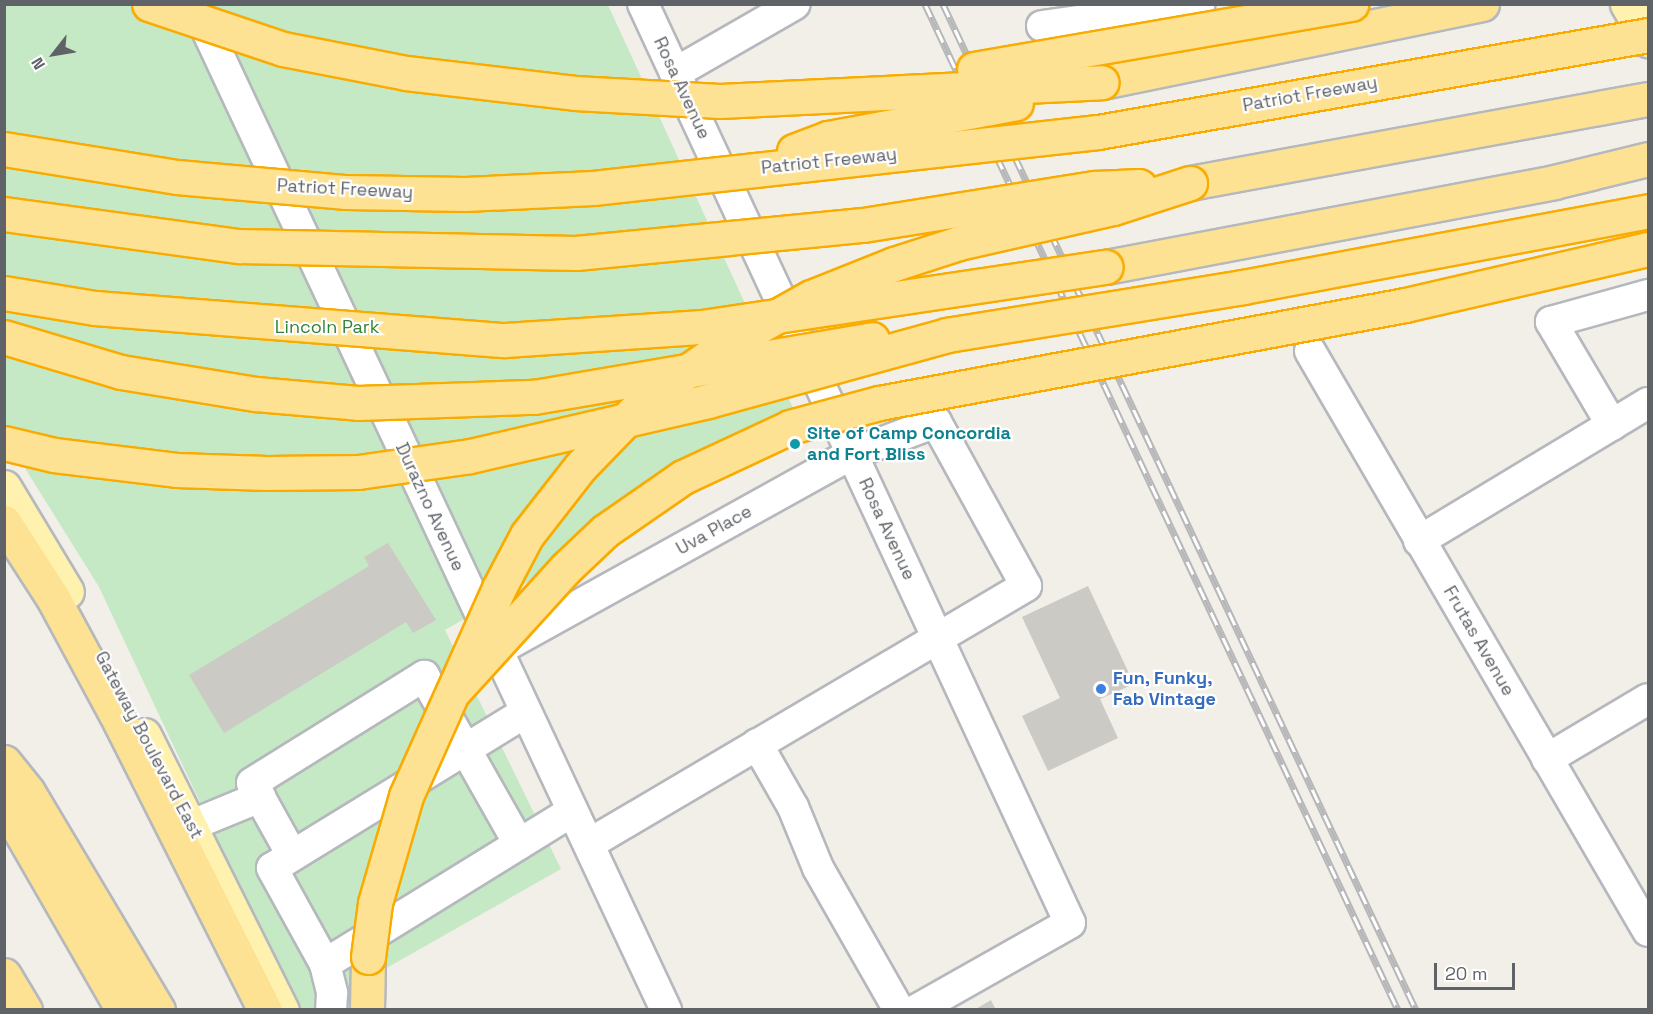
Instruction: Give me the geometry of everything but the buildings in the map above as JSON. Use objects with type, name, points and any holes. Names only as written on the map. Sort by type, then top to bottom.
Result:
[{"type":"highway","points":[[149,4],[283,50],[406,73],[653,97],[720,101],[819,98],[1102,82]]},
{"type":"highway","points":[[819,98],[883,79],[998,67],[1351,4]]},
{"type":"highway","points":[[741,171],[828,138],[1009,105],[1102,82],[1482,4]]},
{"type":"highway","name":"Patriot Freeway","points":[[4,149],[177,177],[346,192],[465,194],[593,188],[1098,132],[1648,35]]},
{"type":"highway","points":[[4,214],[239,246],[576,254],[863,225],[1095,188],[1190,183],[1648,99]]},
{"type":"highway","points":[[4,292],[94,308],[505,340],[703,327],[1106,267],[1554,182],[1648,159]]},
{"type":"highway","points":[[367,1010],[375,903],[391,841],[433,731],[455,690],[499,588],[527,535],[580,466],[652,395],[724,346],[811,297],[894,264],[959,243],[1113,208],[1190,183]]},
{"type":"highway","points":[[4,443],[54,455],[176,470],[358,471],[470,456],[685,406],[947,335],[1243,287],[1648,211]]},
{"type":"highway","points":[[455,690],[567,567],[605,531],[683,477],[790,427],[879,404],[1404,305],[1648,249]]},
{"type":"highway","points":[[4,337],[121,372],[256,393],[358,403],[534,397],[852,340],[947,335]]},
{"type":"highway","points":[[4,522],[53,598],[121,724],[265,1010]]},
{"type":"highway","points":[[4,762],[28,792],[158,1010]]},
{"type":"highway","points":[[4,803],[123,1010]]},
{"type":"highway","points":[[4,975],[25,1010]]},
{"type":"main road","points":[[1627,4],[1648,40]]},
{"type":"main road","name":"Gateway Boulevard East","points":[[4,487],[73,602],[192,825],[282,1010]]},
{"type":"street","name":"Durazno Avenue","points":[[194,4],[666,1010]]},
{"type":"street","name":"Rosa Avenue","points":[[643,4],[1070,923],[916,1010]]},
{"type":"street","points":[[675,73],[795,4]]},
{"type":"street","points":[[1042,26],[1199,4]]},
{"type":"street","points":[[1612,425],[1551,322],[1648,296]]},
{"type":"street","name":"Frutas Avenue","points":[[1310,351],[1648,931]]},
{"type":"street","points":[[1419,541],[1648,403]]},
{"type":"street","name":"Uva Place","points":[[498,650],[852,454],[936,422],[1026,586],[938,637]]},
{"type":"street","points":[[589,844],[938,637]]},
{"type":"street","points":[[292,855],[252,783],[424,676],[519,844]]},
{"type":"street","points":[[1547,759],[1648,699]]},
{"type":"street","points":[[331,1010],[332,993],[325,964],[272,868],[526,712]]},
{"type":"street","points":[[757,744],[794,807],[818,868],[899,1010]]},
{"type":"street","points":[[192,825],[260,797]]},
{"type":"street","points":[[325,964],[573,811]]},
{"type":"green space","name":"Lincoln Park","points":[[4,5],[608,5],[804,432],[703,481],[445,630],[561,869],[337,996],[338,1009],[297,1009],[99,587],[5,436]]},
{"type":"railway","points":[[925,4],[1398,1010]]},
{"type":"railway","points":[[943,4],[1416,1010]]},
{"type":"place","name":"Site of Camp Concordia and Fort Bliss","points":[[795,444]]},
{"type":"place","name":"Fun, Funky, Fab Vintage","points":[[1101,689]]}]
